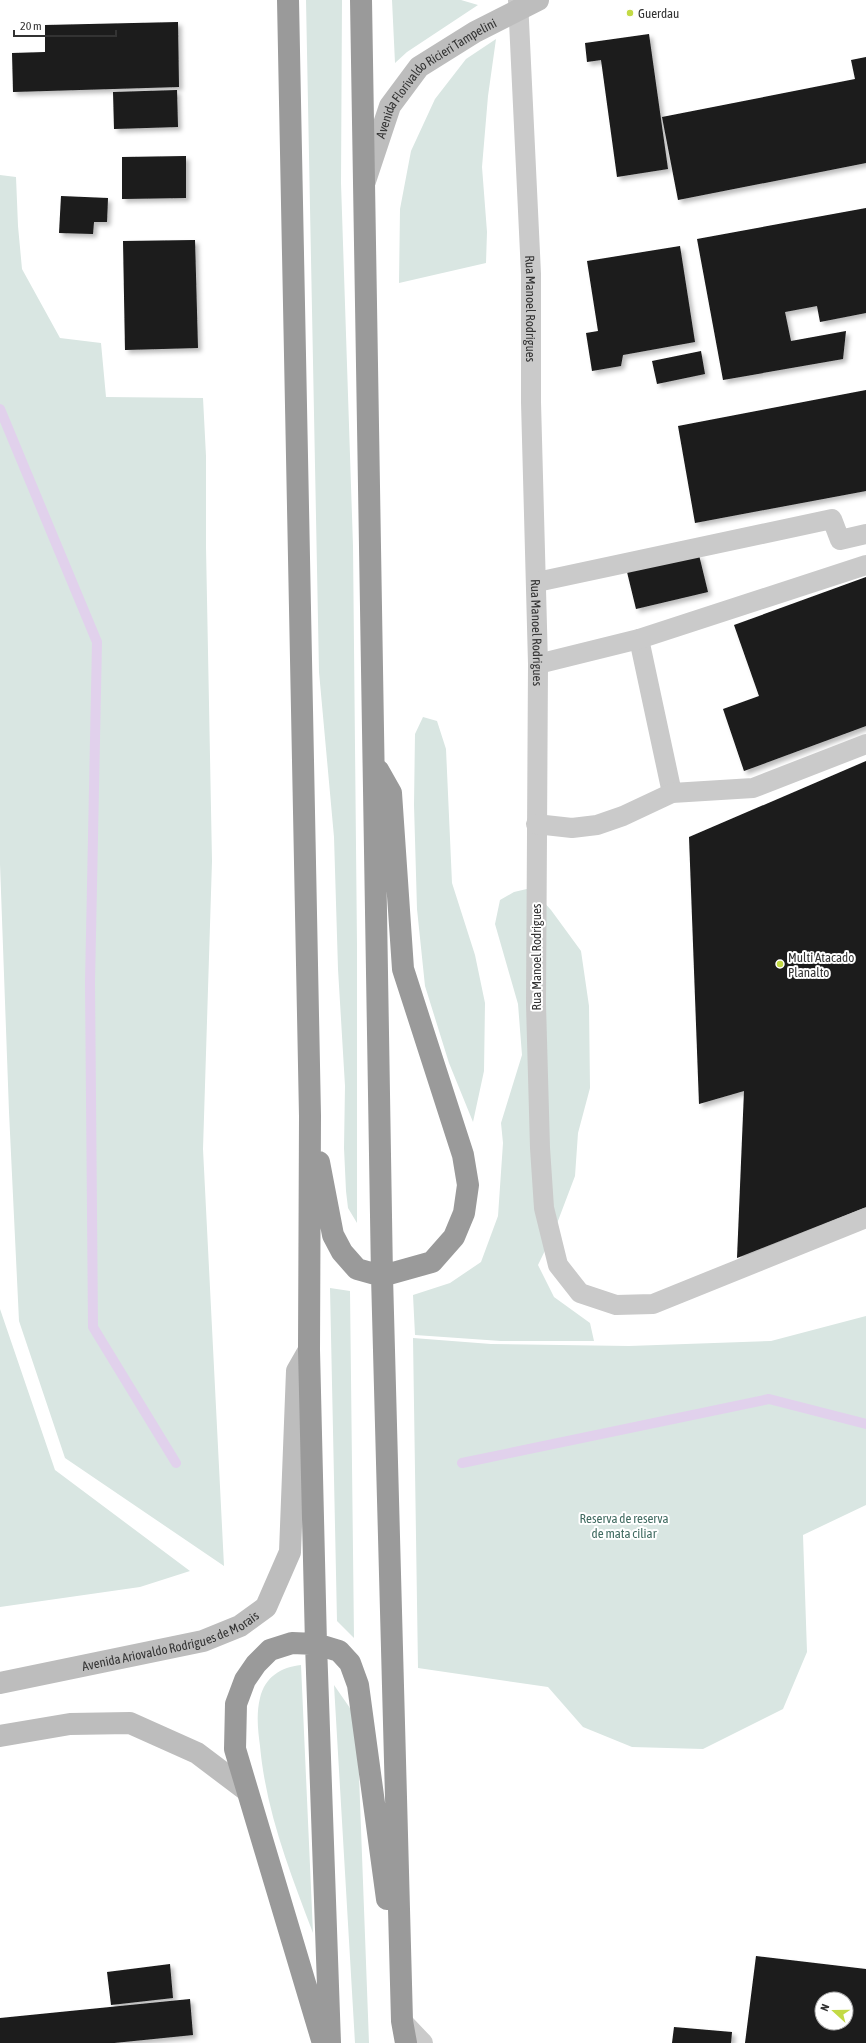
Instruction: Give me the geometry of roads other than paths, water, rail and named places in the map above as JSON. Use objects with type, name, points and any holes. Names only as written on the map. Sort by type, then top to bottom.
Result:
[{"type":"highway","points":[[288,0],[310,1116],[309,1350],[316,1644],[330,2043]]},
{"type":"highway","points":[[361,0],[375,765],[382,1276],[402,2021]]},
{"type":"highway","points":[[310,1116],[333,1235],[342,1252],[357,1269],[382,1276],[432,1262],[454,1237],[464,1212],[468,1185],[463,1155],[403,969],[391,794],[375,765]]},
{"type":"highway","points":[[323,2043],[246,1790],[235,1749],[236,1704],[245,1680],[256,1664],[270,1650],[292,1644],[316,1644],[339,1651],[350,1663],[358,1685],[406,2043]]},
{"type":"street","name":"Avenida Florivaldo Ricieri Tampelini","points":[[364,184],[390,106],[419,66],[518,6],[538,0]]},
{"type":"street","name":"Avenida Ariovaldo Rodrigues de Morais","points":[[0,1683],[203,1642],[240,1626],[266,1607],[290,1552],[297,1371],[309,1350]]},
{"type":"street","points":[[0,1736],[70,1724],[130,1723],[197,1753],[246,1790]]},
{"type":"lane","name":"Rua Manoel Rodrigues","points":[[518,6],[531,274],[531,402],[538,664],[536,1004],[540,1148],[544,1208],[558,1265],[580,1293],[616,1305],[653,1304],[866,1218]]},
{"type":"lane","points":[[536,582],[832,519],[840,540],[866,534]]},
{"type":"lane","points":[[538,664],[639,639],[866,565]]},
{"type":"lane","points":[[639,639],[672,793]]},
{"type":"lane","points":[[536,824],[572,828],[596,825],[623,816],[672,793],[753,788],[866,744]]},
{"type":"lane","points":[[402,2021],[423,2043]]},
{"type":"waterway","points":[[0,409],[97,642],[90,983],[93,1327],[176,1463]]},
{"type":"waterway","points":[[462,1463],[769,1399],[866,1424]]},
{"type":"place","name":"Guerdau","points":[[630,13]]},
{"type":"place","name":"Multi Atacado Planalto","points":[[780,964]]},
{"type":"park label","name":"Reserva de reserva de mata ciliar","points":[[624,1526]]}]
